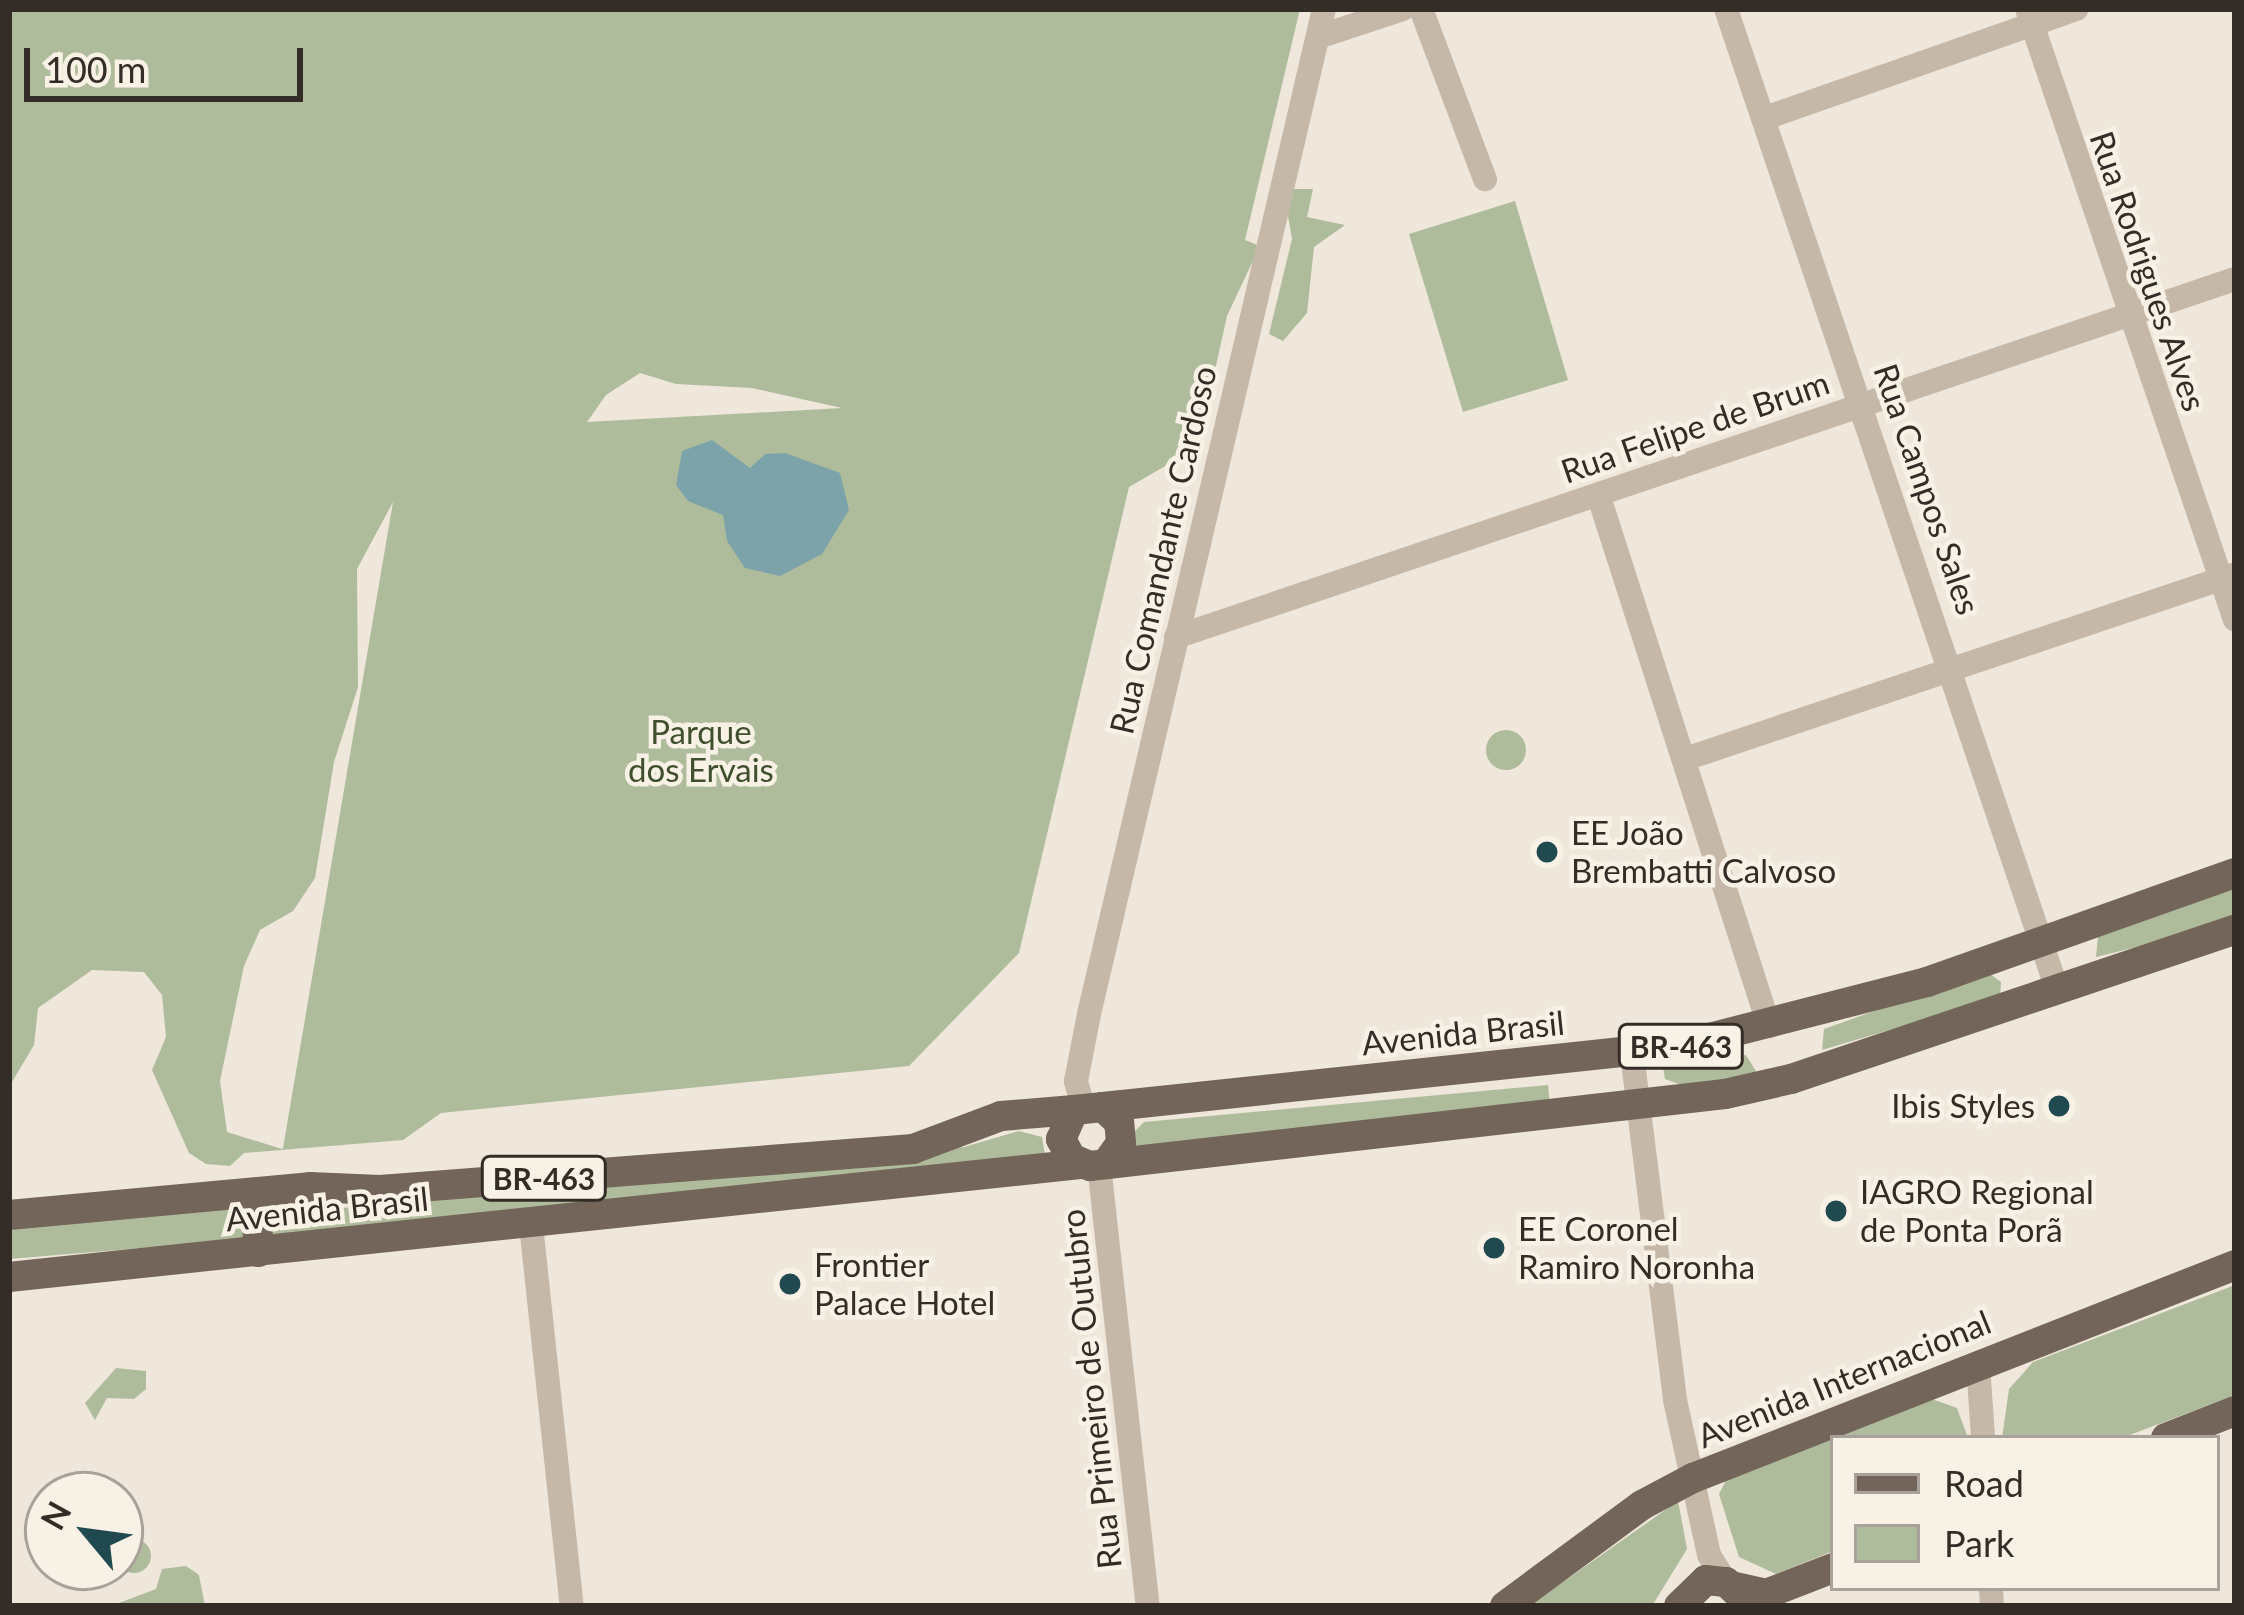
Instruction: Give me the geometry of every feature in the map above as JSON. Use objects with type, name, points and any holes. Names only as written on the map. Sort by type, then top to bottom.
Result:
[{"type":"main road","name":"Avenida Brasil","points":[[9,1215],[913,1149],[1000,1116],[1632,1054],[1769,1027],[1927,982],[2041,936],[2235,873]]},
{"type":"main road","name":"Avenida Brasil","points":[[9,1276],[1637,1107],[1792,1079],[2235,930]]},
{"type":"main road","points":[[1087,1108],[1122,1132],[1096,1163],[1061,1139],[1087,1108]]},
{"type":"main road","points":[[256,1194],[258,1252]]},
{"type":"main road","name":"Avenida Internacional","points":[[1505,1606],[1642,1504],[1693,1478],[2235,1264]]},
{"type":"main road","points":[[2174,1435],[2235,1411]]},
{"type":"main road","points":[[1681,1601],[1706,1580],[1746,1595],[1830,1569]]},
{"type":"street","name":"Rua Comandante Cardoso","points":[[1087,1108],[1076,1081],[1089,1014],[1324,9]]},
{"type":"street","points":[[1318,37],[1403,9]]},
{"type":"street","points":[[1421,9],[1485,179]]},
{"type":"street","name":"Rua Campos Sales","points":[[1726,9],[1863,403],[2058,992]]},
{"type":"street","points":[[1765,118],[2029,17],[2076,9]]},
{"type":"street","name":"Rua Rodrigues Alves","points":[[2029,17],[2125,315],[2228,576],[2235,620]]},
{"type":"street","name":"Rua Felipe de Brum","points":[[1176,638],[2235,279]]},
{"type":"street","points":[[1599,497],[1688,758],[1769,1027]]},
{"type":"street","points":[[1688,758],[2228,576]]},
{"type":"street","points":[[1632,1054],[1659,1313],[1708,1555],[1746,1595]]},
{"type":"street","name":"Rua Primeiro de Outubro","points":[[1096,1163],[1148,1606]]},
{"type":"street","points":[[531,1225],[572,1606]]},
{"type":"street","points":[[1978,1364],[1983,1435]]},
{"type":"street","points":[[1681,1601],[1708,1555]]},
{"type":"green space","name":"Parque dos Ervais","points":[[9,9],[1300,9],[1245,240],[1260,246],[1227,316],[1198,447],[1129,487],[1019,953],[909,1066],[441,1113],[403,1140],[244,1153],[230,1166],[206,1164],[189,1153],[152,1070],[166,1037],[162,995],[144,972],[92,970],[38,1008],[34,1045],[9,1087]],"holes":[[[640,373],[676,384],[752,388],[842,408],[587,422],[606,395]],[[393,502],[283,1148],[282,1149],[227,1132],[220,1081],[244,966],[260,930],[293,911],[315,878],[334,762],[358,687],[357,569]]]},
{"type":"green space","points":[[1294,189],[1313,189],[1307,217],[1345,225],[1314,247],[1307,313],[1283,341],[1269,334],[1292,239],[1287,210]]},
{"type":"green space","points":[[1515,201],[1568,380],[1463,412],[1409,234]]},
{"type":"green space","points":[[1506,730],[1520,736],[1526,750],[1520,764],[1506,770],[1492,764],[1486,750],[1492,736]]},
{"type":"green space","points":[[2235,888],[2235,923],[2096,957],[2098,937]]},
{"type":"green space","points":[[1986,971],[2001,982],[2000,997],[1822,1050],[1824,1029]]},
{"type":"green space","points":[[1746,1055],[1762,1081],[1701,1092],[1665,1079],[1663,1067]]},
{"type":"green space","points":[[1548,1085],[1551,1115],[1144,1156],[1127,1139],[1144,1122]]},
{"type":"green space","points":[[1019,1131],[1042,1137],[1045,1156],[270,1236],[269,1211],[278,1205],[322,1210],[964,1147]]},
{"type":"green space","points":[[240,1206],[248,1234],[240,1240],[9,1259],[9,1229]]},
{"type":"green space","points":[[2235,1285],[2235,1395],[2130,1435],[2002,1435],[2009,1389],[2033,1362]]},
{"type":"green space","points":[[116,1368],[146,1371],[146,1389],[134,1399],[107,1398],[95,1420],[85,1403]]},
{"type":"green space","points":[[1929,1398],[1957,1408],[1967,1435],[1837,1435]]},
{"type":"green space","points":[[1830,1438],[1830,1552],[1776,1574],[1739,1557],[1719,1494],[1726,1480]]},
{"type":"green space","points":[[1678,1501],[1687,1549],[1652,1606],[1529,1606]]},
{"type":"green space","points":[[144,1542],[150,1549],[150,1563],[144,1570]]},
{"type":"green space","points":[[186,1566],[199,1575],[205,1606],[111,1606],[156,1589],[162,1569]]},
{"type":"water","points":[[712,440],[750,468],[765,454],[785,453],[840,473],[849,510],[822,554],[780,576],[745,568],[727,541],[723,515],[688,501],[676,485],[682,451]]},
{"type":"place","name":"EE João Brembatti Calvoso","points":[[1547,852]]},
{"type":"place","name":"Ibis Styles","points":[[2059,1106]]},
{"type":"place","name":"IAGRO Regional de Ponta Porã","points":[[1836,1211]]},
{"type":"place","name":"EE Coronel Ramiro Noronha","points":[[1494,1248]]},
{"type":"place","name":"Frontier Palace Hotel","points":[[790,1284]]}]
